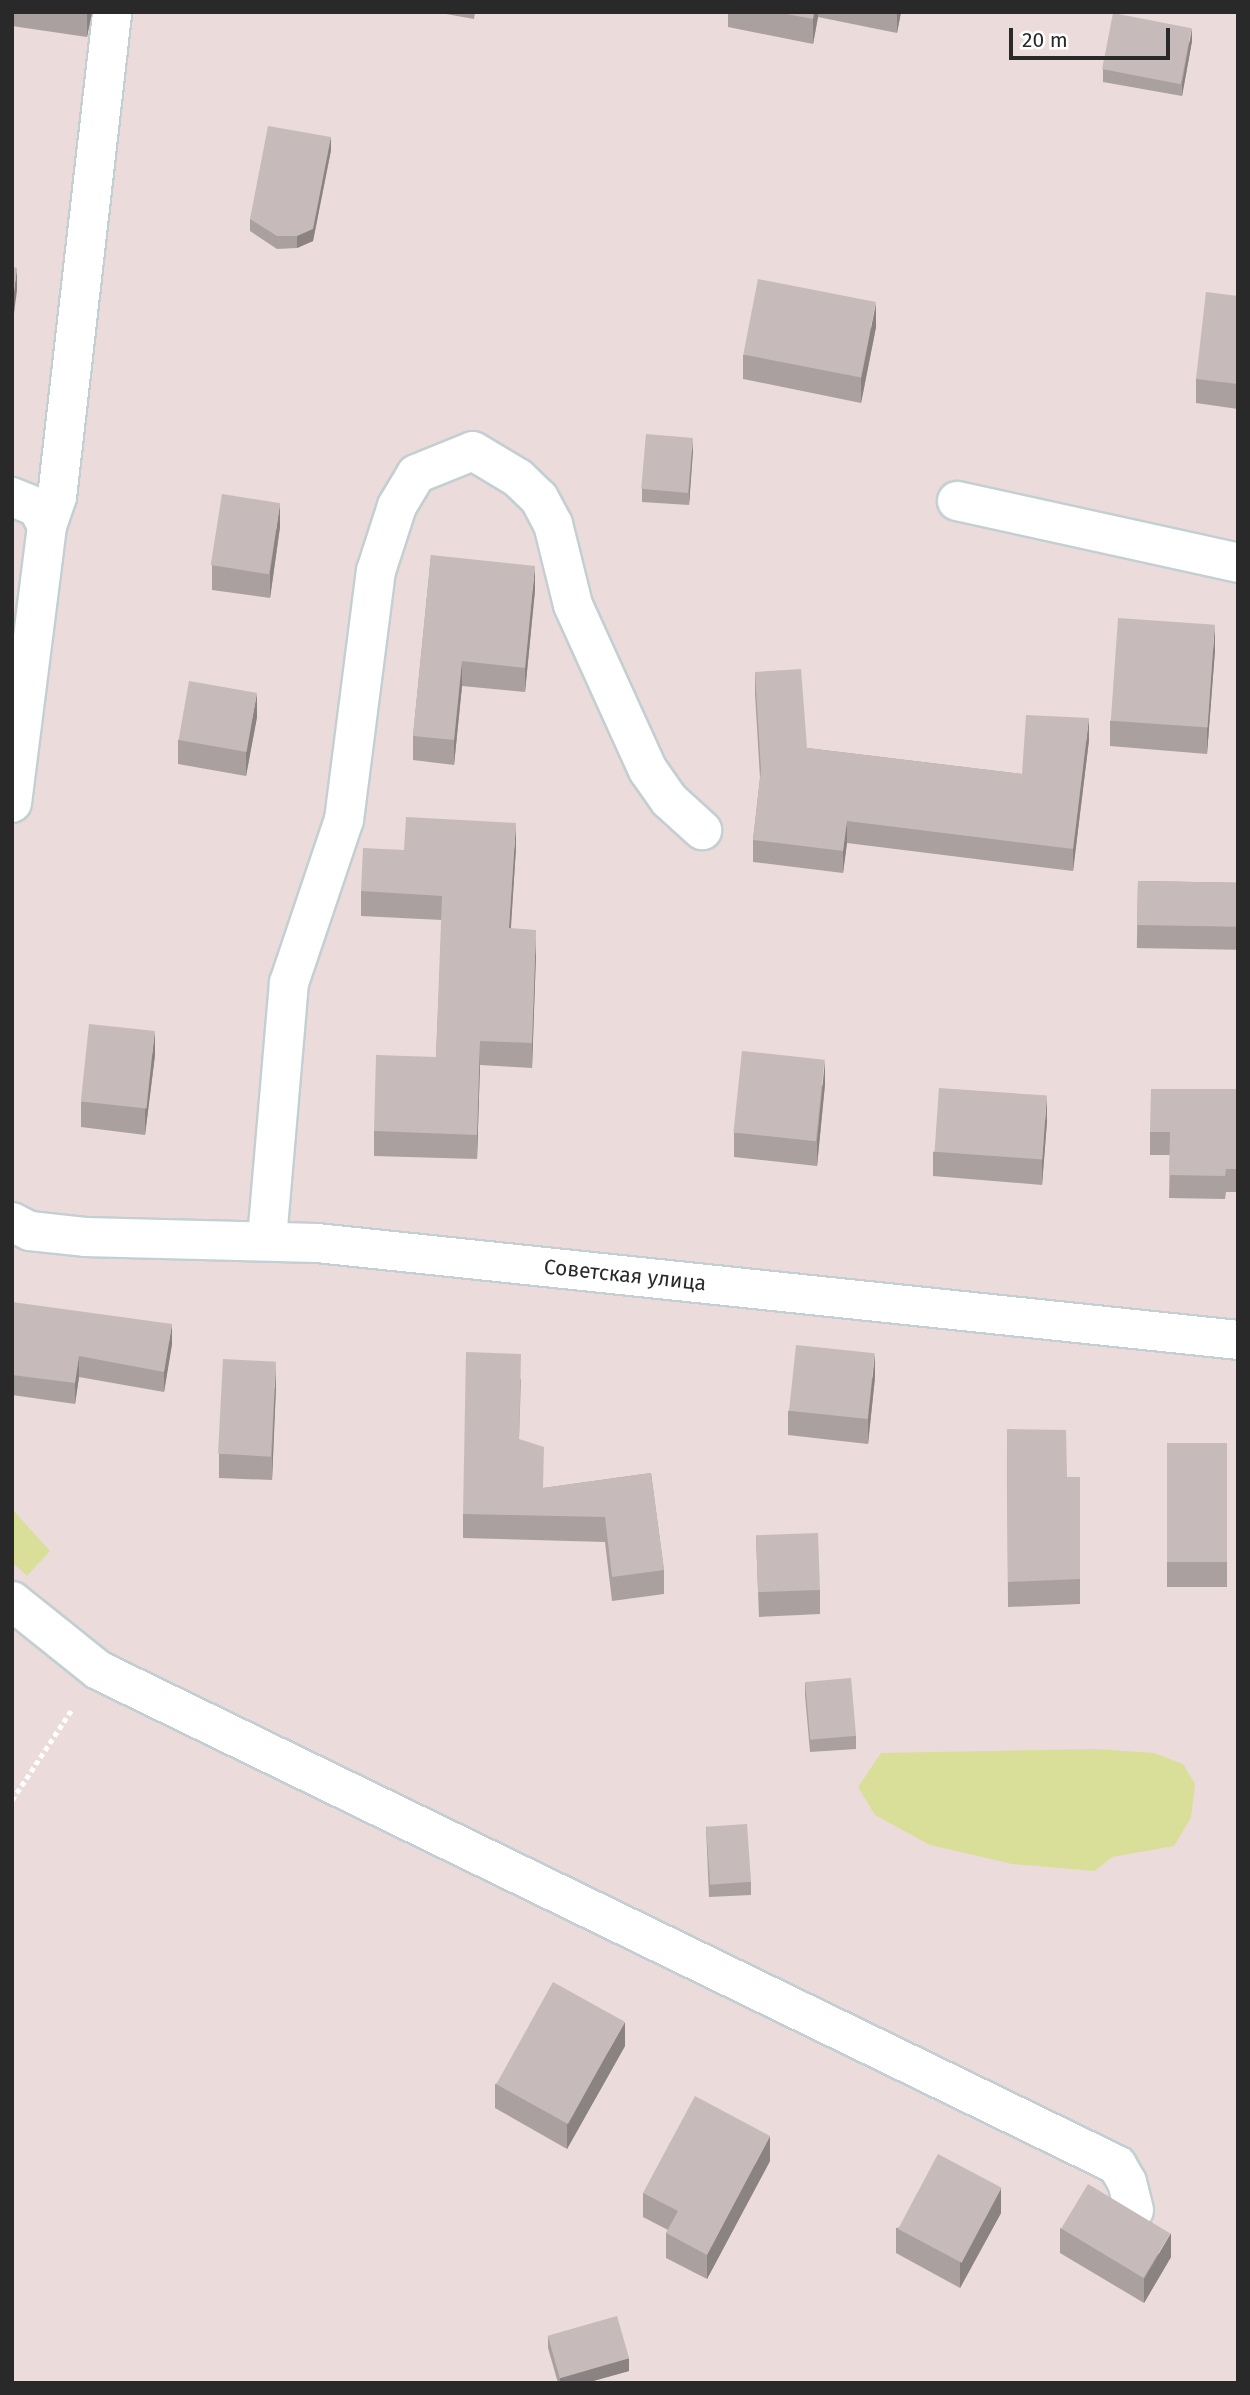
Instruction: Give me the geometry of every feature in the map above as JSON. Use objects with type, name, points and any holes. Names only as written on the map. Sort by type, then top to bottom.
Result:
[{"type":"street","points":[[12,803],[32,510],[57,497],[112,12]]},
{"type":"street","points":[[267,1239],[289,983],[344,820],[376,571],[397,506],[416,474],[473,451],[518,478],[539,498],[553,524],[573,605],[648,770],[669,800],[702,830]]},
{"type":"street","points":[[957,501],[1238,563]]},
{"type":"street","name":"Советская улица","points":[[12,1222],[30,1231],[85,1237],[267,1239],[1238,1340]]},
{"type":"street","points":[[12,1601],[98,1670],[1117,2165],[1127,2182],[1134,2210]]},
{"type":"path","points":[[12,1800],[98,1670]]},
{"type":"green space","points":[[12,1509],[50,1551],[27,1576],[12,1562]]},
{"type":"green space","points":[[1095,1749],[1154,1753],[1183,1764],[1195,1784],[1191,1818],[1174,1846],[1112,1857],[1095,1871],[1012,1864],[930,1845],[875,1815],[858,1787],[881,1753]]},
{"type":"building","points":[[776,12],[814,12],[813,19]]},
{"type":"building","points":[[1113,13],[1192,28],[1181,84],[1102,69]]},
{"type":"building","points":[[268,126],[331,137],[313,229],[297,236],[277,236],[250,219]]},
{"type":"building","points":[[12,267],[17,268],[12,307]]},
{"type":"building","points":[[758,279],[876,302],[861,377],[743,355]]},
{"type":"building","points":[[1206,292],[1238,296],[1238,384],[1196,379]]},
{"type":"building","points":[[646,434],[693,438],[688,493],[641,489]]},
{"type":"building","points":[[222,494],[280,503],[269,574],[211,565]]},
{"type":"building","points":[[431,555],[535,566],[525,668],[462,661],[454,740],[413,736]]},
{"type":"building","points":[[1118,618],[1215,625],[1208,728],[1111,721]]},
{"type":"building","points":[[801,669],[807,748],[1022,774],[1026,715],[1089,718],[1073,849],[847,821],[843,851],[753,840],[761,770],[755,672]]},
{"type":"building","points":[[189,681],[257,693],[247,752],[179,740]]},
{"type":"building","points":[[406,817],[516,823],[509,928],[536,930],[532,1043],[480,1041],[477,1135],[374,1131],[376,1055],[436,1057],[442,896],[361,891],[363,848],[404,850]]},
{"type":"building","points":[[1138,881],[1238,883],[1237,927],[1137,925]]},
{"type":"building","points":[[89,1024],[155,1031],[146,1108],[81,1102]]},
{"type":"building","points":[[742,1051],[825,1060],[816,1141],[733,1133]]},
{"type":"building","points":[[939,1088],[1047,1096],[1042,1159],[935,1152]]},
{"type":"building","points":[[1151,1089],[1238,1089],[1238,1169],[1226,1169],[1225,1176],[1169,1175],[1170,1132],[1150,1132]]},
{"type":"building","points":[[12,1302],[172,1324],[164,1372],[79,1356],[75,1383],[12,1375]]},
{"type":"building","points":[[796,1345],[875,1353],[868,1419],[789,1411]]},
{"type":"building","points":[[466,1352],[521,1354],[519,1439],[544,1447],[543,1488],[651,1473],[664,1570],[612,1577],[605,1517],[463,1514]]},
{"type":"building","points":[[223,1359],[276,1362],[271,1457],[218,1454]]},
{"type":"building","points":[[1007,1429],[1066,1430],[1067,1477],[1080,1477],[1080,1579],[1008,1582]]},
{"type":"building","points":[[1167,1443],[1227,1443],[1227,1562],[1167,1562]]},
{"type":"building","points":[[818,1533],[820,1590],[758,1592],[756,1535]]},
{"type":"building","points":[[851,1678],[856,1736],[810,1740],[805,1682]]},
{"type":"building","points":[[747,1824],[751,1882],[710,1885],[706,1827]]},
{"type":"building","points":[[553,1982],[625,2022],[568,2124],[496,2084]]},
{"type":"building","points":[[695,2096],[770,2136],[707,2255],[666,2233],[678,2211],[643,2193]]},
{"type":"building","points":[[938,2154],[1002,2188],[962,2263],[898,2229]]},
{"type":"building","points":[[1088,2184],[1170,2233],[1144,2278],[1061,2229]]},
{"type":"building","points":[[617,2316],[629,2358],[560,2378],[548,2336]]}]
